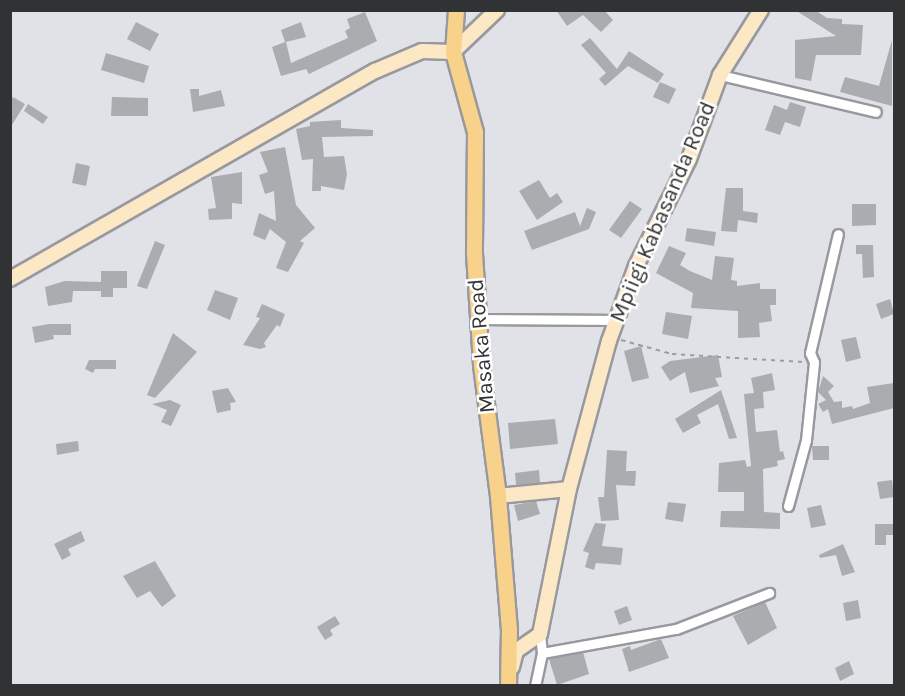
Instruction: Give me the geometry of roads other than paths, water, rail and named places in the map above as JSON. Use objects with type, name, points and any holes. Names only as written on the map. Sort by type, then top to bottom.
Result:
[{"type":"main road","name":"Masaka Road","points":[[456,10],[453,52],[475,132],[473,243],[481,365],[498,496],[509,629],[508,685]]},
{"type":"main road","points":[[10,279],[365,76],[422,51],[453,52],[497,10]]},
{"type":"main road","name":"Mpiigi Kabasanda Road","points":[[540,634],[569,489],[609,341],[636,266],[689,159],[720,75],[761,10]]},
{"type":"main road","points":[[498,496],[569,489]]},
{"type":"main road","points":[[508,685],[516,651],[540,634]]},
{"type":"street","points":[[720,75],[876,112]]},
{"type":"street","points":[[788,506],[806,440],[814,362],[810,353],[838,234]]},
{"type":"street","points":[[479,319],[617,320]]},
{"type":"street","points":[[542,653],[676,629],[769,594]]},
{"type":"street","points":[[535,686],[542,653],[540,634]]}]
